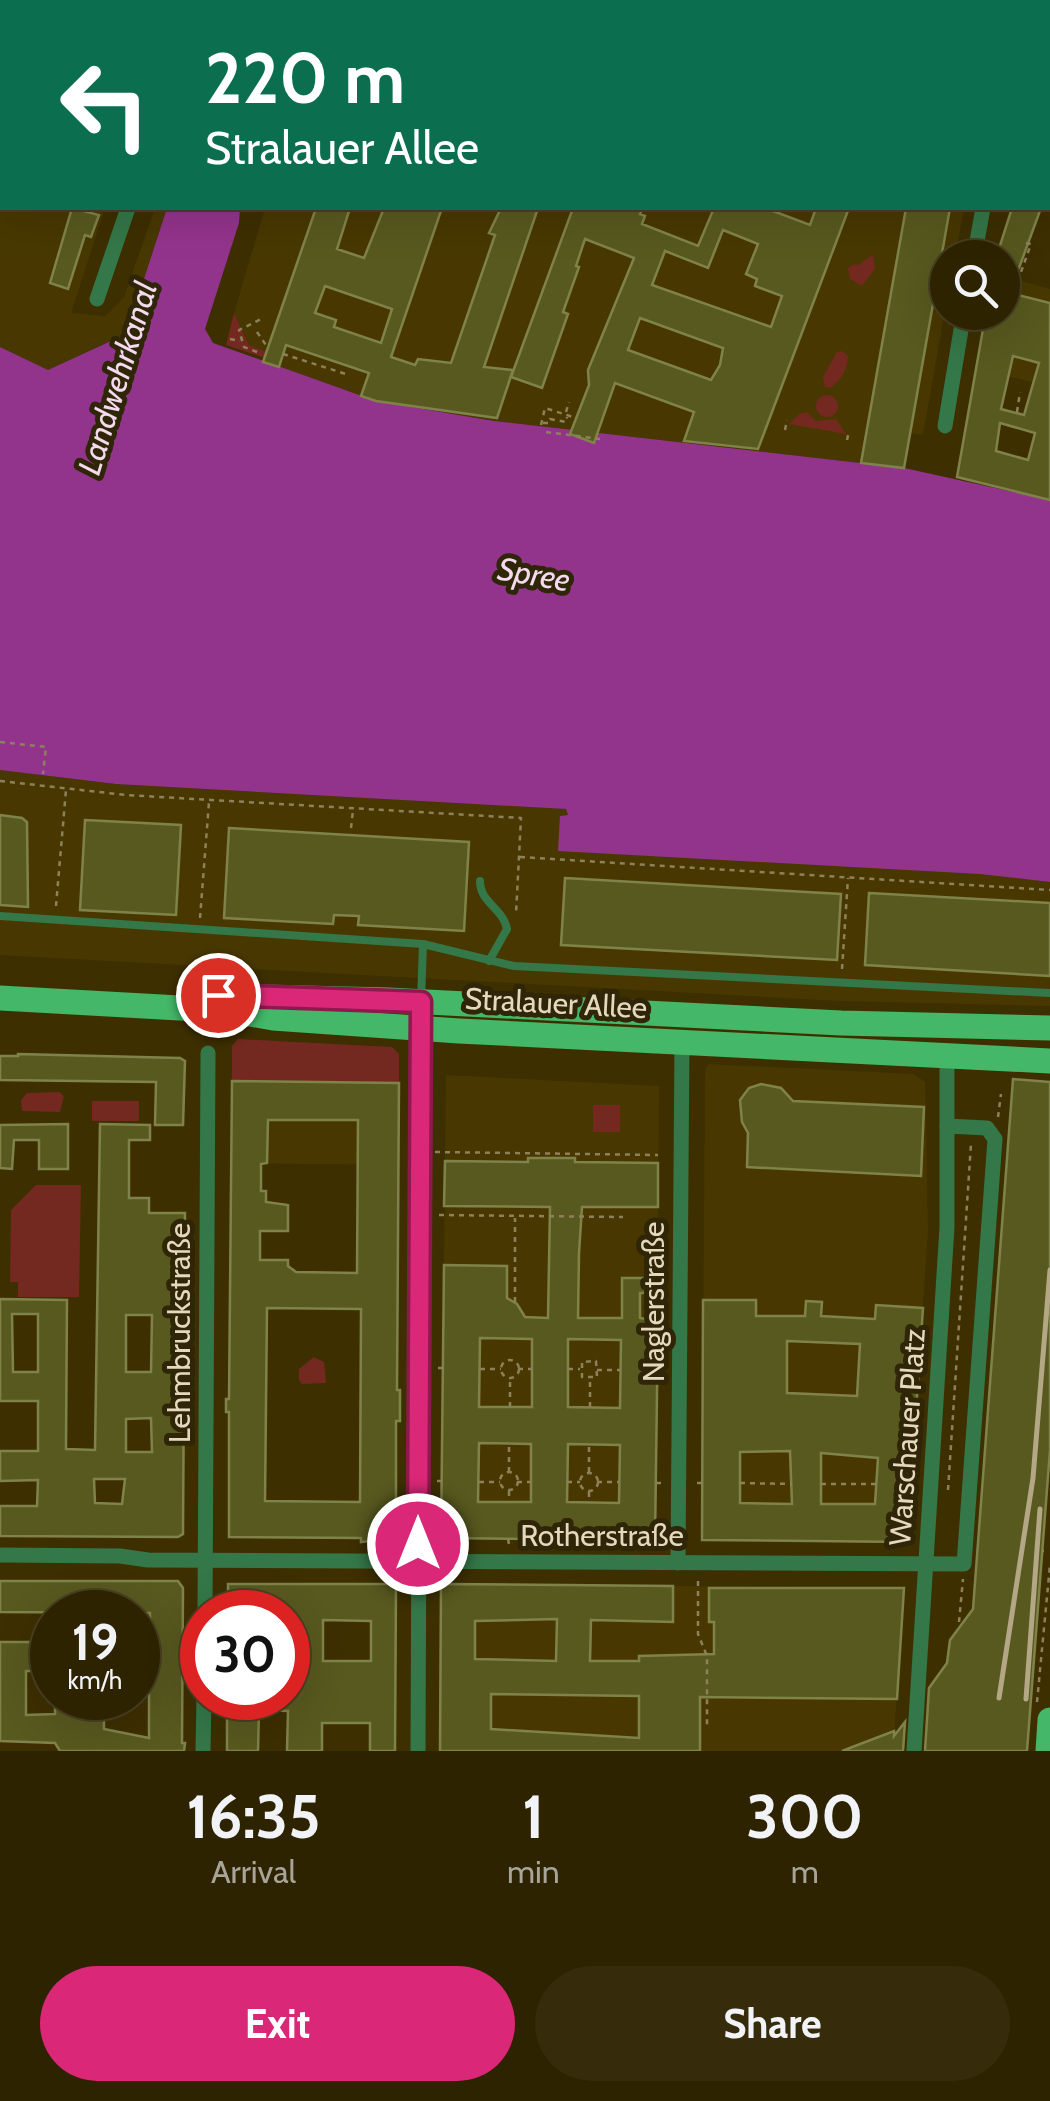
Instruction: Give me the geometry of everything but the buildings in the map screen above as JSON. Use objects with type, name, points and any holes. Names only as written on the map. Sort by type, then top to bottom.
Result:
[{"type":"main road","name":"Stralauer Allee","points":[[0,983],[290,999],[682,1042],[1050,1061]]},
{"type":"main road","name":"Stralauer Allee","points":[[0,998],[232,1010],[273,1018],[421,1015],[1050,1028]]},
{"type":"main road","points":[[1048,1751],[1050,1720]]},
{"type":"street","points":[[97,300],[127,210]]},
{"type":"street","points":[[977,240],[983,210]]},
{"type":"street","points":[[945,426],[961,330]]},
{"type":"street","points":[[418,1751],[421,1015]]},
{"type":"street","name":"Naglerstraße","points":[[678,1563],[682,1042]]},
{"type":"street","name":"Lehmbruckstraße","points":[[205,1590],[208,1053]]},
{"type":"street","name":"Warschauer Platz","points":[[914,1751],[947,1228],[947,1055]]},
{"type":"street","points":[[947,1126],[987,1128],[995,1139],[964,1564]]},
{"type":"street","name":"Rotherstraße","points":[[0,1555],[419,1562],[964,1564]]},
{"type":"street","points":[[204,1720],[204,1751]]},
{"type":"lane","points":[[480,881],[482,896],[502,914],[507,929],[489,961]]},
{"type":"lane","points":[[0,916],[423,944],[514,966],[1050,993]]},
{"type":"lane","points":[[421,1015],[423,944]]},
{"type":"path","points":[[1020,272],[1031,244],[1026,242]]},
{"type":"path","points":[[257,352],[244,347],[239,330],[261,320]]},
{"type":"path","points":[[257,332],[268,348]]},
{"type":"path","points":[[230,340],[241,340]]},
{"type":"path","points":[[283,354],[349,376]]},
{"type":"path","points":[[1017,412],[1020,392]]},
{"type":"path","points":[[562,434],[570,402]]},
{"type":"path","points":[[564,422],[550,419],[549,424],[541,424],[546,408],[576,418]]},
{"type":"path","points":[[785,430],[787,420]]},
{"type":"path","points":[[847,440],[849,431]]},
{"type":"path","points":[[546,432],[600,438]]},
{"type":"path","points":[[0,742],[46,746],[43,774]]},
{"type":"path","points":[[0,781],[209,800],[520,818],[516,914]]},
{"type":"path","points":[[55,919],[66,788]]},
{"type":"path","points":[[200,929],[209,800]]},
{"type":"path","points":[[351,828],[353,808]]},
{"type":"path","points":[[518,856],[1050,890]]},
{"type":"path","points":[[842,981],[848,876]]},
{"type":"path","points":[[948,1492],[972,1127]]},
{"type":"path","points":[[419,1152],[658,1155]]},
{"type":"path","points":[[439,1216],[623,1218]]},
{"type":"path","points":[[515,1302],[516,1216]]},
{"type":"path","points":[[503,1361],[518,1361],[518,1376],[503,1376],[503,1369],[503,1361]]},
{"type":"path","points":[[596,1361],[597,1377],[582,1377],[582,1370],[582,1362],[596,1361]]},
{"type":"path","points":[[480,1369],[503,1369]]},
{"type":"path","points":[[518,1369],[532,1369]]},
{"type":"path","points":[[568,1369],[582,1370]]},
{"type":"path","points":[[596,1370],[620,1370]]},
{"type":"path","points":[[510,1376],[510,1407]]},
{"type":"path","points":[[590,1377],[590,1407]]},
{"type":"path","points":[[509,1444],[509,1474]]},
{"type":"path","points":[[589,1444],[589,1475]]},
{"type":"path","points":[[502,1474],[516,1474],[517,1489],[502,1489],[502,1482],[502,1474]]},
{"type":"path","points":[[582,1475],[596,1475],[596,1490],[582,1490],[582,1482],[582,1475]]},
{"type":"path","points":[[479,1482],[502,1482]]},
{"type":"path","points":[[516,1482],[531,1482]]},
{"type":"path","points":[[567,1482],[582,1482]]},
{"type":"path","points":[[596,1482],[620,1482]]},
{"type":"path","points":[[740,1483],[792,1484]]},
{"type":"path","points":[[821,1484],[876,1484]]},
{"type":"path","points":[[509,1489],[509,1502]]},
{"type":"path","points":[[589,1490],[589,1503]]},
{"type":"path","points":[[959,1622],[964,1564]]},
{"type":"path","points":[[1041,1676],[1050,1565]]},
{"type":"path","points":[[698,1582],[698,1634],[707,1656],[707,1728]]},
{"type":"shaded area","points":[[0,210],[104,210],[71,313],[105,316],[124,297],[154,210],[166,210],[126,333],[48,370],[0,347]]},
{"type":"shaded area","points":[[264,210],[964,210],[958,240],[930,240],[930,330],[942,330],[923,435],[910,433],[904,468],[494,421],[376,401],[263,362],[267,352],[249,345],[234,313]]},
{"type":"shaded area","points":[[873,254],[875,269],[862,286],[850,279],[848,268]]},
{"type":"shaded area","points":[[1020,281],[1050,289],[1050,387],[1008,376],[1006,330],[1020,330]]},
{"type":"shaded area","points":[[234,313],[249,345],[267,352],[265,358],[226,345]]},
{"type":"shaded area","points":[[841,351],[848,356],[845,370],[834,385],[825,387],[823,377]]},
{"type":"shaded area","points":[[827,395],[835,398],[835,414],[827,417],[819,414],[816,406],[819,398]]},
{"type":"shaded area","points":[[807,412],[816,421],[836,419],[846,434],[789,424]]},
{"type":"shaded area","points":[[0,770],[116,784],[566,809],[568,815],[561,816],[1050,882],[1050,1006],[841,1001],[0,955]]},
{"type":"shaded area","points":[[238,1039],[399,1066],[399,1165],[231,1163],[232,1046]]},
{"type":"shaded area","points":[[238,1039],[392,1047],[399,1054],[399,1083],[232,1081],[232,1046]]},
{"type":"shaded area","points":[[709,1064],[914,1074],[925,1082],[928,1231],[907,1542],[702,1540],[705,1069]]},
{"type":"shaded area","points":[[446,1075],[659,1086],[655,1541],[441,1539]]},
{"type":"shaded area","points":[[59,1092],[64,1096],[60,1112],[22,1111],[21,1100],[27,1093]]},
{"type":"shaded area","points":[[92,1101],[139,1101],[139,1121],[92,1121]]},
{"type":"shaded area","points":[[593,1105],[620,1105],[620,1132],[593,1132]]},
{"type":"shaded area","points":[[36,1185],[81,1185],[79,1297],[18,1297],[18,1282],[10,1282],[11,1210]]},
{"type":"shaded area","points":[[314,1357],[324,1362],[326,1383],[302,1384],[299,1369]]},
{"type":"shaded area","points":[[441,1584],[904,1588],[893,1751],[440,1751]]},
{"type":"water","points":[[166,210],[240,210],[205,329],[213,343],[376,401],[494,421],[904,468],[1050,500],[1050,882],[980,874],[558,851],[560,816],[568,815],[566,809],[116,784],[0,770],[0,347],[48,370],[126,334]]},
{"type":"railway","points":[[999,1698],[1033,1478],[1050,1270]]},
{"type":"railway","points":[[1026,1699],[1040,1509]]},
{"type":"route","points":[[218,995],[421,1002],[418,1544]]},
{"type":"water label","name":"Landwehrkanal","points":[[117,378]]},
{"type":"water label","name":"Spree","points":[[534,574]]}]
